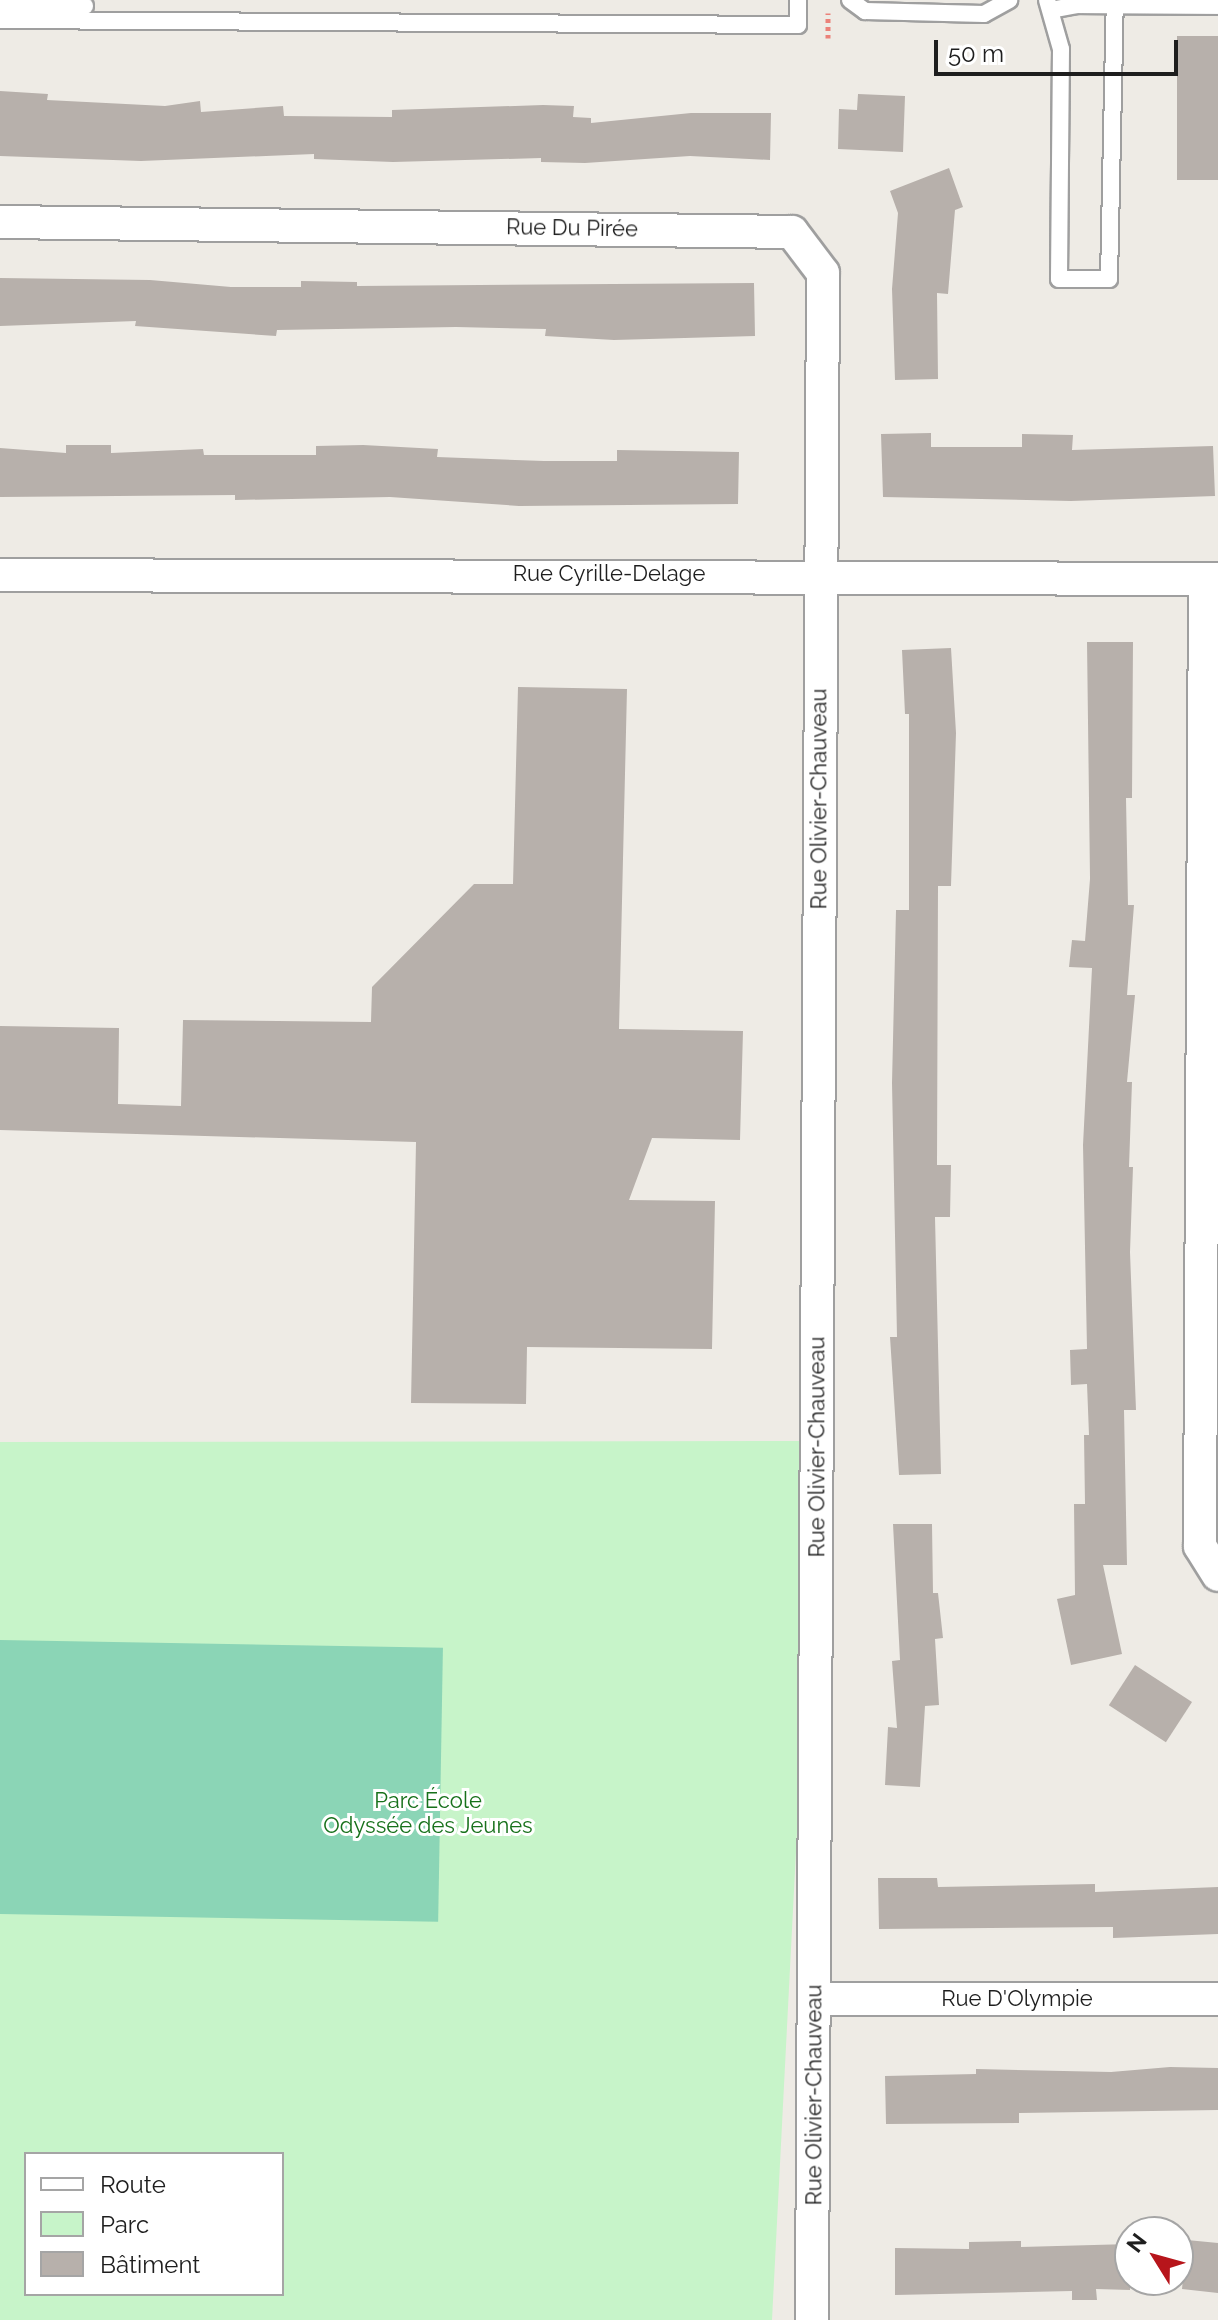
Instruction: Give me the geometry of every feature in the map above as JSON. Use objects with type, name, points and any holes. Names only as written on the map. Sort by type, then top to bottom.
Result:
[{"type":"street","name":"Rue Du Pirée","points":[[0,222],[792,232],[823,273],[819,575]]},
{"type":"street","name":"Rue Cyrille-Delage","points":[[0,575],[819,575],[1211,579]]},
{"type":"street","name":"Rue Olivier-Chauveau","points":[[812,2320],[819,575]]},
{"type":"street","points":[[1211,579],[1200,1546],[1218,1575]]},
{"type":"street","name":"Rue D'Olympie","points":[[815,1999],[1218,1999]]},
{"type":"lane","points":[[0,20],[798,25],[798,0]]},
{"type":"lane","points":[[850,0],[865,11],[984,14],[1009,0]]},
{"type":"lane","points":[[1115,3],[1109,279],[1059,279],[1061,49],[1049,5],[1115,3],[1218,6]]},
{"type":"lane","points":[[0,5],[85,6]]},
{"type":"path","points":[[828,0],[828,38]]},
{"type":"green space","name":"Parc École Odyssée des Jeunes","points":[[817,1441],[772,2320],[0,2320],[0,1442]]},
{"type":"green space","points":[[0,1640],[443,1648],[438,1922],[0,1914]]},
{"type":"building","points":[[1177,36],[1218,36],[1218,180],[1177,180]]},
{"type":"building","points":[[0,91],[48,94],[47,100],[165,106],[200,101],[201,112],[283,106],[284,116],[392,117],[392,110],[543,105],[574,106],[573,117],[591,118],[591,123],[691,113],[771,113],[770,160],[690,156],[585,163],[541,162],[541,158],[393,162],[314,159],[314,154],[141,161],[0,156]]},
{"type":"building","points":[[858,94],[905,96],[903,152],[838,149],[839,109],[857,110]]},
{"type":"building","points":[[949,168],[963,207],[955,210],[948,294],[937,293],[938,379],[895,380],[892,289],[898,213],[890,191]]},
{"type":"building","points":[[0,278],[150,280],[231,287],[301,287],[301,281],[357,282],[357,286],[754,283],[755,336],[614,340],[545,336],[546,329],[456,327],[277,330],[276,336],[135,326],[136,321],[0,326]]},
{"type":"building","points":[[931,433],[931,447],[1022,447],[1022,434],[1073,435],[1072,450],[1213,446],[1215,496],[1071,501],[883,497],[881,434]]},
{"type":"building","points":[[66,445],[111,445],[111,453],[203,449],[204,455],[316,455],[316,446],[363,445],[438,449],[437,457],[544,461],[617,461],[617,450],[739,452],[738,504],[519,506],[390,497],[235,500],[235,495],[0,497],[0,448],[66,453]]},
{"type":"building","points":[[1087,642],[1133,642],[1132,798],[1126,798],[1128,905],[1134,905],[1127,995],[1135,995],[1127,1082],[1132,1082],[1130,1252],[1136,1410],[1124,1410],[1127,1565],[1103,1565],[1122,1654],[1071,1665],[1057,1599],[1075,1595],[1074,1504],[1085,1504],[1084,1435],[1089,1435],[1087,1384],[1071,1385],[1070,1350],[1087,1349],[1083,1145],[1092,968],[1069,967],[1072,940],[1085,941],[1090,879]]},
{"type":"building","points":[[951,648],[956,733],[951,886],[938,886],[937,1165],[951,1165],[950,1217],[935,1217],[941,1474],[899,1475],[890,1337],[897,1337],[892,1083],[896,910],[909,910],[909,714],[905,714],[902,650]]},
{"type":"building","points":[[518,687],[627,689],[619,1029],[743,1031],[740,1140],[652,1138],[629,1200],[715,1201],[712,1349],[527,1347],[526,1404],[411,1403],[416,1142],[0,1130],[0,1026],[119,1028],[118,1104],[181,1106],[183,1020],[371,1022],[372,987],[474,884],[513,884]]},
{"type":"building","points":[[893,1524],[932,1524],[933,1593],[938,1593],[943,1638],[935,1639],[939,1705],[925,1706],[920,1787],[885,1785],[888,1727],[897,1728],[892,1661],[900,1660]]},
{"type":"building","points":[[1135,1665],[1192,1702],[1166,1742],[1109,1705]]},
{"type":"building","points":[[878,1878],[937,1878],[938,1887],[1095,1884],[1095,1892],[1218,1887],[1218,1934],[1113,1938],[1113,1927],[879,1929]]},
{"type":"building","points":[[1170,2067],[1218,2068],[1218,2110],[1019,2113],[1019,2123],[886,2124],[885,2076],[976,2074],[976,2069],[1111,2072]]},
{"type":"building","points":[[1021,2241],[1021,2247],[1114,2244],[1114,2290],[1096,2289],[1097,2300],[1072,2300],[1072,2291],[895,2295],[895,2248],[969,2249],[969,2242]]},
{"type":"building","points":[[1194,2241],[1218,2243],[1218,2293],[1194,2290]]}]
